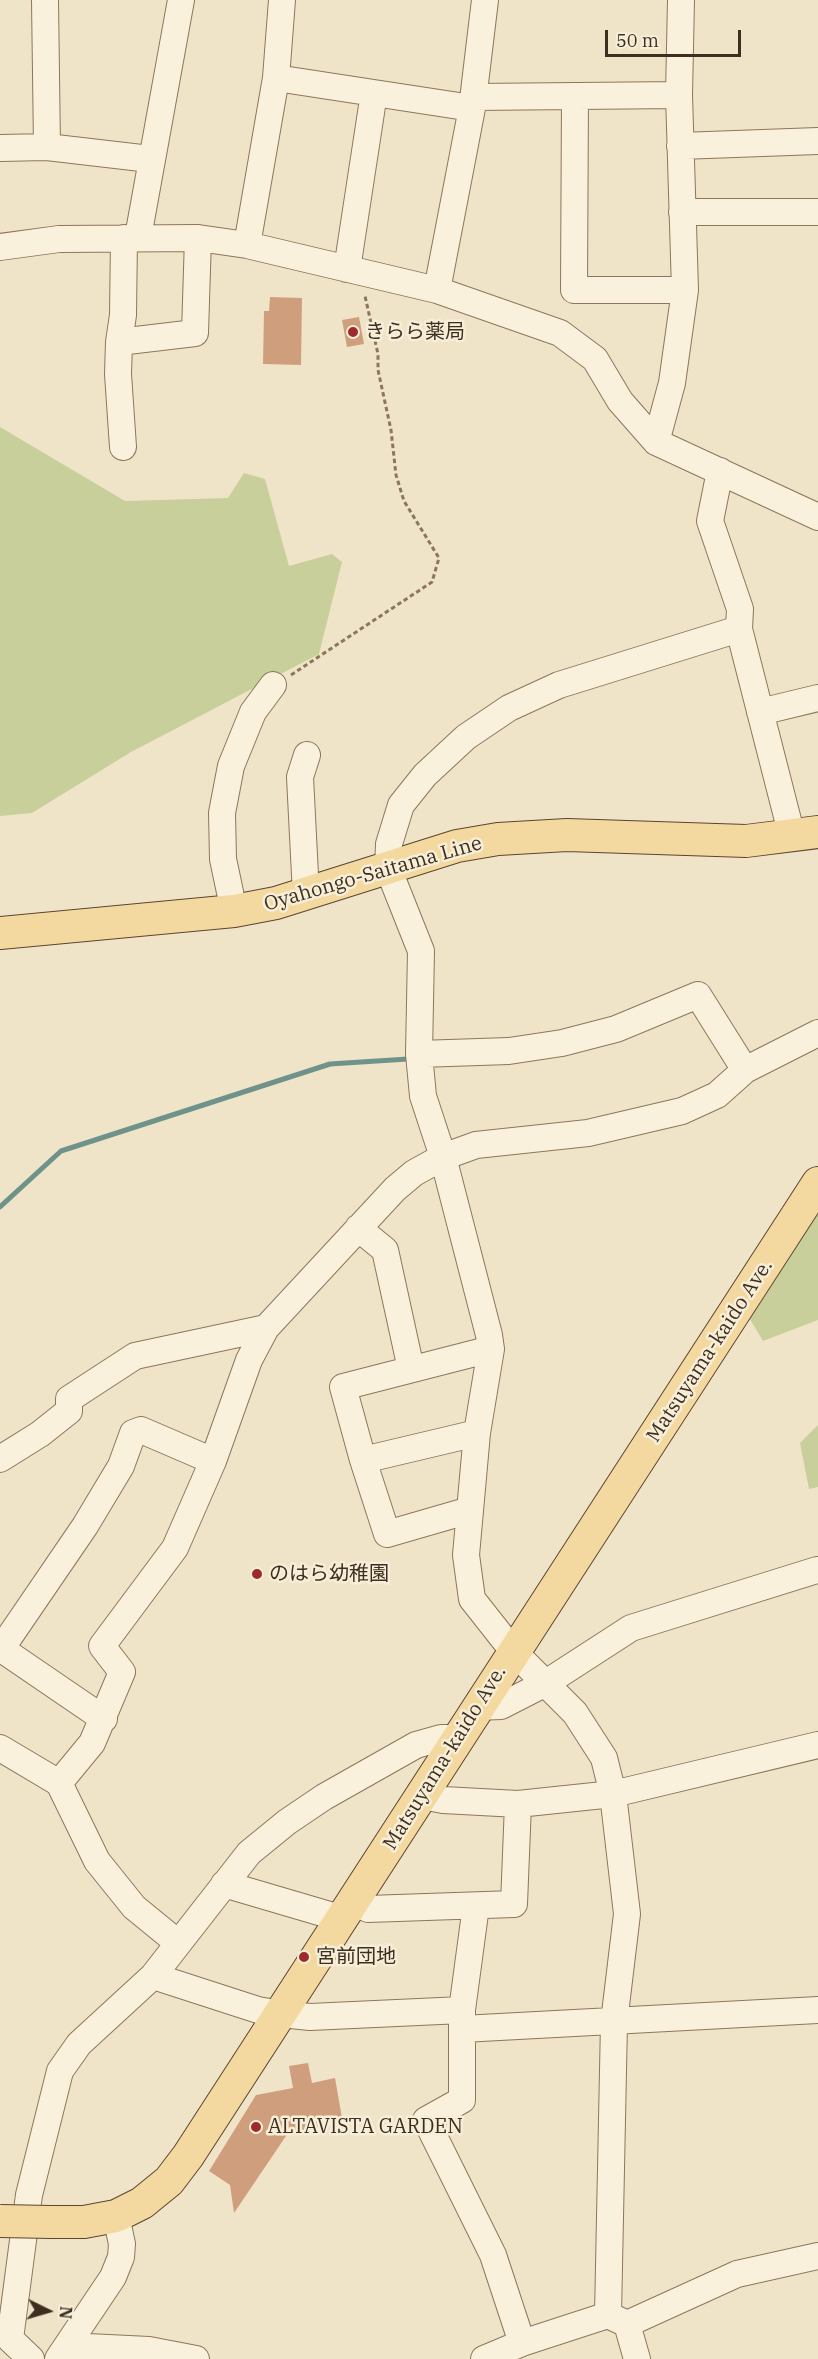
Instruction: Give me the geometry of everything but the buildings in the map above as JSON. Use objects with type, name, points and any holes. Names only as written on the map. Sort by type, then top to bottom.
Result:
[{"type":"main road","name":"Oyahongo-Saitama Line","points":[[0,933],[234,911],[306,895],[457,846],[533,836],[746,841],[805,834]]},
{"type":"main road","name":"Matsuyama-kaido Ave.","points":[[0,2221],[84,2222],[116,2216],[142,2203],[169,2181],[349,1910],[513,1651],[818,1183]]},
{"type":"street","points":[[45,0],[47,147]]},
{"type":"street","points":[[123,447],[118,342],[131,237],[150,159],[181,0]]},
{"type":"street","points":[[247,245],[276,78],[282,0]]},
{"type":"street","points":[[437,290],[473,102],[485,0]]},
{"type":"street","points":[[656,442],[672,383],[685,290],[679,95],[681,0]]},
{"type":"street","points":[[276,78],[374,93],[473,102],[575,96],[679,95]]},
{"type":"street","points":[[356,271],[374,93]]},
{"type":"street","points":[[575,96],[574,290],[685,290]]},
{"type":"street","points":[[680,146],[818,141]]},
{"type":"street","points":[[0,148],[47,147],[150,159]]},
{"type":"street","points":[[682,212],[818,212]]},
{"type":"street","points":[[118,342],[195,333],[198,238]]},
{"type":"street","points":[[0,247],[58,239],[198,238],[247,245],[437,290],[560,333],[595,358],[620,401],[656,442],[818,517]]},
{"type":"street","points":[[720,471],[710,521],[740,609],[739,628],[760,712],[805,834]]},
{"type":"street","points":[[637,2359],[618,2320],[614,2022],[627,1914],[613,1794],[604,1758],[575,1713],[513,1651],[472,1599],[466,1554],[477,1433],[491,1348],[443,1156],[423,1096],[419,1054],[421,951],[388,868],[389,844],[401,805],[425,775],[466,737],[509,708],[558,686],[739,628]]},
{"type":"street","points":[[234,911],[223,859],[222,813],[231,766],[253,712],[273,685]]},
{"type":"street","points":[[760,712],[818,698]]},
{"type":"street","points":[[306,895],[300,777],[307,755]]},
{"type":"street","points":[[419,1054],[509,1051],[562,1042],[616,1029],[698,994],[745,1070]]},
{"type":"street","points":[[59,1783],[92,1743],[122,1672],[102,1646],[175,1548],[213,1461],[249,1360],[266,1328],[358,1228],[414,1173],[443,1156],[476,1145],[588,1133],[682,1111],[717,1095],[745,1070],[818,1033]]},
{"type":"street","points":[[358,1228],[385,1250],[411,1369]]},
{"type":"street","points":[[0,1459],[40,1434],[69,1411],[69,1399],[135,1356],[266,1328]]},
{"type":"street","points":[[470,1510],[387,1534],[343,1387],[491,1348]]},
{"type":"street","points":[[104,1719],[0,1649],[86,1526],[121,1466],[133,1434],[141,1430],[213,1461]]},
{"type":"street","points":[[363,1460],[477,1433]]},
{"type":"street","points":[[477,1707],[501,1706],[546,1683],[631,1628],[817,1570]]},
{"type":"street","points":[[31,2359],[10,2339],[29,2195],[60,2071],[79,2044],[153,1977],[249,1853],[286,1822],[324,1797],[416,1745],[441,1738],[457,1738]]},
{"type":"street","points":[[422,1796],[443,1800],[518,1804],[613,1794],[818,1745]]},
{"type":"street","points":[[0,1748],[59,1783],[97,1861],[134,1906],[178,1943]]},
{"type":"street","points":[[224,1884],[349,1910],[514,1904],[518,1804]]},
{"type":"street","points":[[476,1906],[462,2020],[462,2100],[426,2120],[493,2255],[522,2343]]},
{"type":"street","points":[[153,1977],[236,2004],[281,2014],[310,2017],[614,2022],[818,2010]]},
{"type":"street","points":[[63,2352],[113,2277],[121,2257],[122,2244],[116,2216]]},
{"type":"street","points":[[484,2359],[522,2343],[618,2320],[737,2274],[818,2256]]},
{"type":"street","points":[[63,2352],[149,2349],[196,2359]]},
{"type":"path","points":[[273,685],[315,662],[432,582],[439,558],[404,501],[396,474],[391,430],[378,370],[378,354],[366,301],[356,271]]},
{"type":"green space","points":[[0,427],[125,501],[228,498],[244,473],[265,479],[289,566],[332,554],[342,562],[319,654],[131,752],[32,813],[0,816]]},
{"type":"green space","points":[[818,1205],[818,1320],[763,1341],[747,1314]]},
{"type":"green space","points":[[818,1425],[818,1487],[809,1489],[800,1443]]},
{"type":"waterway","points":[[0,1207],[61,1151],[330,1064],[408,1059]]},
{"type":"place","name":"きらら薬局","points":[[353,332]]},
{"type":"place","name":"のはら幼稚園","points":[[257,1574]]},
{"type":"place","name":"宮前団地","points":[[304,1957]]},
{"type":"place","name":"ALTAVISTA GARDEN","points":[[256,2127]]}]
